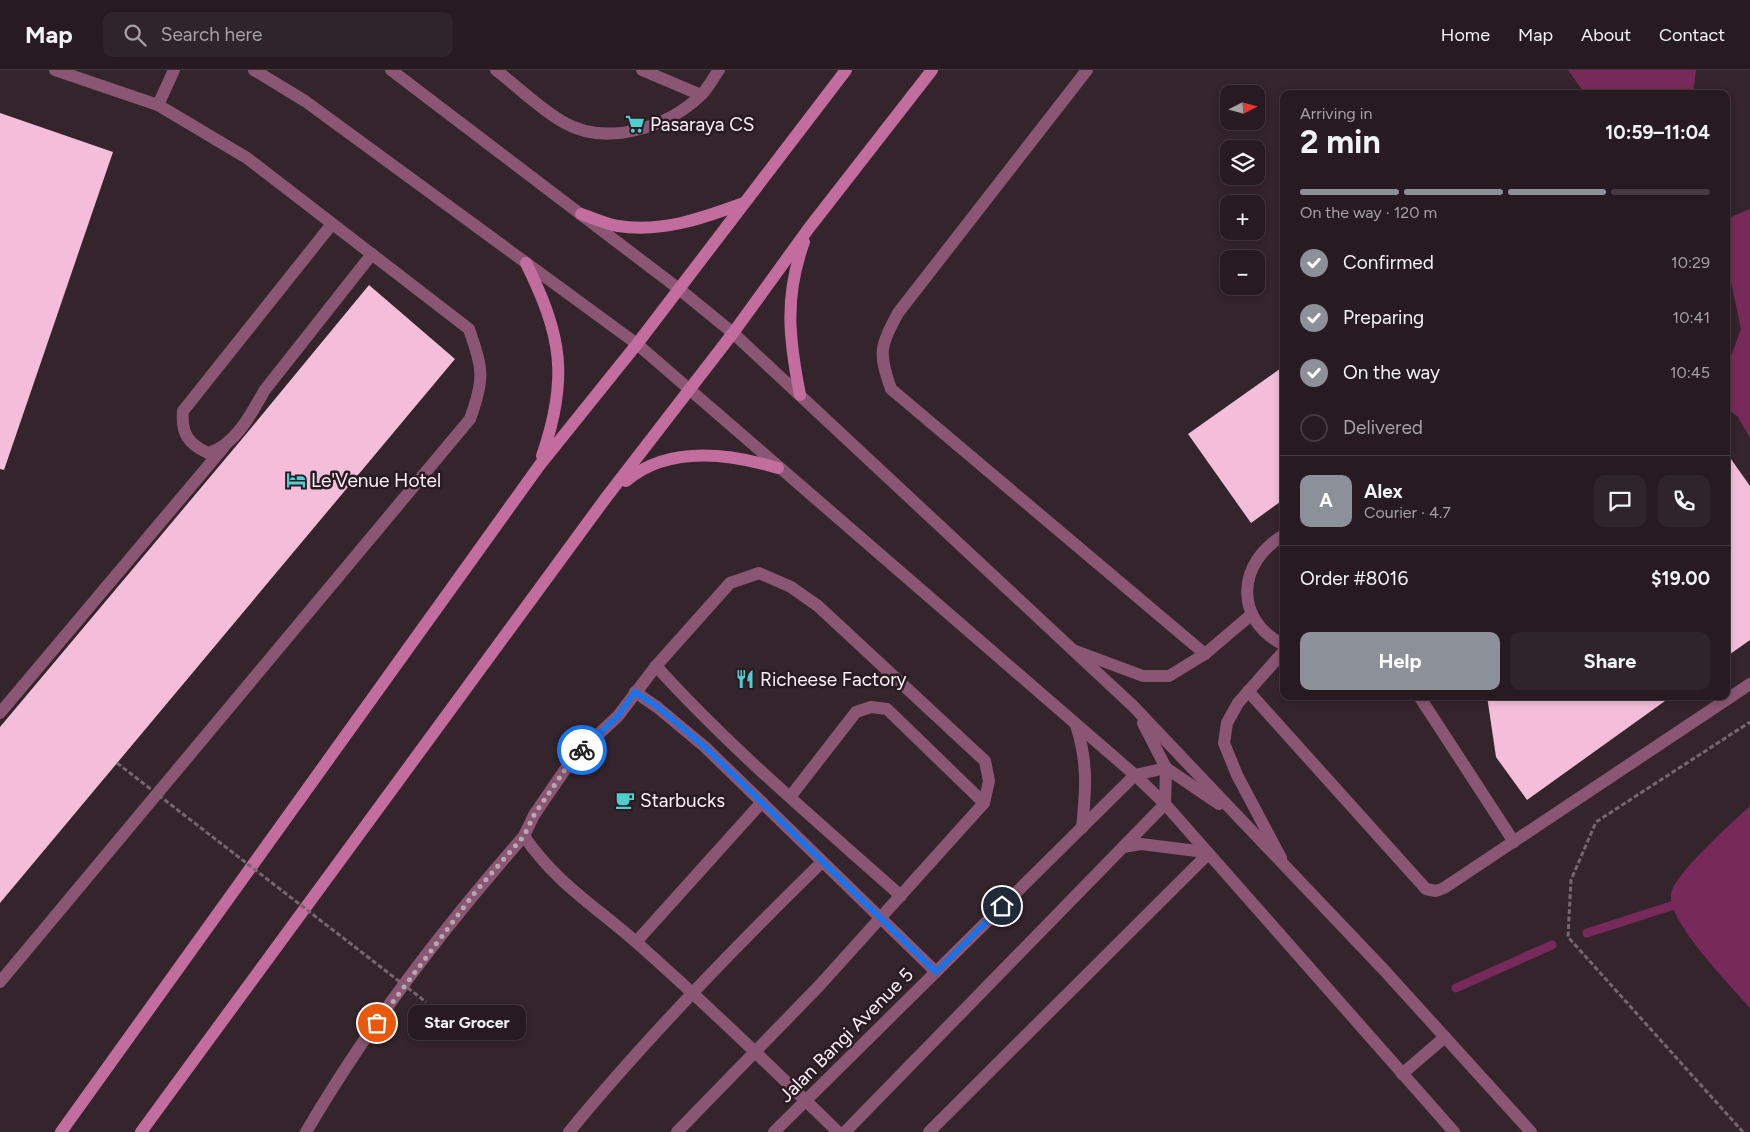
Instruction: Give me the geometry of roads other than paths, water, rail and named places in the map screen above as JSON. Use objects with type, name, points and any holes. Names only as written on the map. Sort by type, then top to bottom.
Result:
[{"type":"main road","points":[[61,1132],[539,466],[637,344],[846,70]]},
{"type":"main road","points":[[141,1132],[604,499],[733,333],[808,228],[932,70]]},
{"type":"main road","points":[[581,214],[617,226],[644,228],[675,225],[744,203]]},
{"type":"main road","points":[[800,395],[788,324],[790,289],[808,228]]},
{"type":"main road","points":[[526,263],[545,303],[556,339],[560,382],[554,422],[539,466]]},
{"type":"main road","points":[[604,499],[639,470],[672,458],[709,455],[742,457],[778,468]]},
{"type":"street","points":[[0,982],[470,419],[480,391],[481,364],[469,329],[247,158],[158,105],[55,70]]},
{"type":"street","points":[[158,105],[174,70]]},
{"type":"street","points":[[254,70],[305,101],[637,344],[1135,775],[1165,804],[1454,1132]]},
{"type":"street","points":[[391,70],[679,289],[733,333],[800,395],[1133,706],[1286,866],[1531,1132]]},
{"type":"street","points":[[496,70],[563,122],[583,131],[605,134],[644,128],[663,120],[700,95],[719,70]]},
{"type":"street","points":[[642,70],[700,95]]},
{"type":"street","points":[[1087,70],[898,312],[886,336],[881,360],[891,389],[1205,654]]},
{"type":"street","points":[[224,447],[208,453],[195,447],[185,436],[182,425],[183,411],[332,224]]},
{"type":"street","points":[[0,713],[253,412],[264,391],[372,254]]},
{"type":"street","points":[[1280,537],[1269,543],[1256,558],[1249,576],[1247,595],[1252,614],[1261,628],[1280,643]]},
{"type":"street","points":[[306,1132],[324,1100],[397,993],[476,891],[524,836],[534,815],[573,758],[618,716],[656,666],[730,583],[759,573],[791,587],[818,606],[986,761],[989,781],[984,803],[882,918],[677,1132]]},
{"type":"street","points":[[1073,650],[1143,676],[1168,676],[1205,654],[1252,614]]},
{"type":"street","points":[[1280,655],[1248,691],[1228,723],[1224,743],[1237,775],[1286,866]]},
{"type":"street","points":[[656,666],[679,691],[790,797],[900,896]]},
{"type":"street","points":[[1730,697],[1750,684]]},
{"type":"street","points":[[1248,691],[1426,890],[1436,891],[1444,888],[1514,842],[1726,700]]},
{"type":"street","points":[[635,692],[658,707],[698,741],[936,972]]},
{"type":"street","points":[[1422,700],[1514,842]]},
{"type":"street","points":[[1133,706],[1166,768],[1240,818]]},
{"type":"street","points":[[790,797],[856,712],[871,707],[886,709],[984,803]]},
{"type":"street","points":[[1076,723],[1083,746],[1087,787],[1082,828]]},
{"type":"street","points":[[1135,775],[1166,768]]},
{"type":"street","points":[[845,1132],[1165,804],[1166,768]]},
{"type":"street","name":"Jalan Bangi Avenue 5","points":[[774,1132],[1135,775]]},
{"type":"street","points":[[636,942],[762,802]]},
{"type":"street","points":[[524,836],[537,857],[554,875],[636,942],[694,993],[838,1132]]},
{"type":"street","points":[[1123,847],[1140,844],[1207,853]]},
{"type":"street","points":[[929,1132],[1207,853]]},
{"type":"street","points":[[570,1132],[608,1084],[822,862]]},
{"type":"street","points":[[1402,1074],[1445,1037]]},
{"type":"waterway","points":[[1587,933],[1671,906]]},
{"type":"waterway","points":[[1456,988],[1552,945]]},
{"type":"place","name":"Pasaraya CS","points":[[635,124]]},
{"type":"place","name":"Le'Venue Hotel","points":[[296,480]]},
{"type":"place","name":"Richeese Factory","points":[[745,679]]},
{"type":"place","name":"Starbucks","points":[[625,800]]},
{"type":"place","name":"Star Grocer","points":[[377,1023]]}]
